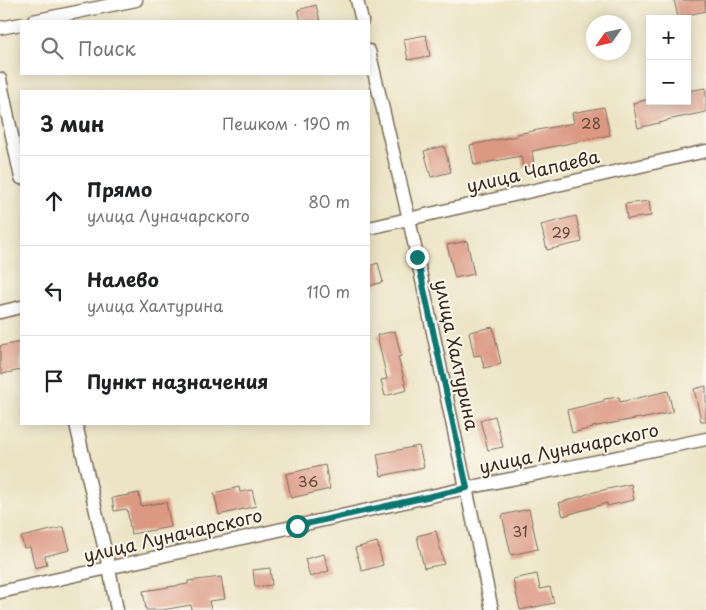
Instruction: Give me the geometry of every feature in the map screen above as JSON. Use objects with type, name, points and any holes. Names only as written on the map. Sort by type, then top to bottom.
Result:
[{"type":"street","points":[[38,20],[136,0]]},
{"type":"street","points":[[357,0],[362,20]]},
{"type":"street","points":[[0,28],[20,24]]},
{"type":"street","name":"улица Халтурина","points":[[370,55],[409,219],[492,610]]},
{"type":"street","points":[[0,79],[20,173]]},
{"type":"street","name":"улица Чапаева","points":[[370,228],[706,151]]},
{"type":"street","points":[[0,312],[20,307]]},
{"type":"street","points":[[76,425],[117,610]]},
{"type":"street","name":"улица Луначарского","points":[[0,592],[467,488],[706,439]]},
{"type":"building","points":[[674,0],[705,0],[706,11],[678,15]]},
{"type":"building","points":[[316,5],[320,20],[301,20],[298,10]]},
{"type":"building","points":[[426,35],[430,56],[408,60],[404,39]]},
{"type":"building","points":[[706,88],[706,112],[638,128],[633,103],[646,100],[646,105],[691,105],[691,90]]},
{"type":"building","points":[[604,107],[610,135],[532,151],[534,165],[523,167],[521,156],[474,165],[470,145],[574,123],[572,113]]},
{"type":"building","points":[[444,146],[451,172],[431,177],[424,151]]},
{"type":"building","points":[[649,201],[651,216],[627,219],[625,204]]},
{"type":"building","points":[[576,216],[582,242],[547,250],[541,225]]},
{"type":"building","points":[[467,241],[474,274],[455,278],[447,245]]},
{"type":"building","points":[[378,263],[383,282],[370,286],[370,266]]},
{"type":"building","points":[[493,327],[501,364],[484,368],[481,355],[474,356],[469,332]]},
{"type":"building","points":[[395,331],[401,356],[398,357],[407,390],[385,396],[381,380],[387,379],[377,335]]},
{"type":"building","points":[[20,342],[20,370],[2,374],[0,346]]},
{"type":"building","points":[[706,386],[706,421],[701,421],[694,389]]},
{"type":"building","points":[[668,391],[673,412],[592,427],[572,433],[567,410],[604,401],[604,399],[619,397],[620,402]]},
{"type":"building","points":[[495,416],[503,447],[488,450],[480,420]]},
{"type":"building","points":[[419,446],[424,467],[381,476],[377,454]]},
{"type":"building","points":[[325,465],[330,489],[291,498],[286,474]]},
{"type":"building","points":[[631,484],[634,500],[607,506],[607,503],[563,516],[559,503],[594,492]]},
{"type":"building","points":[[239,487],[240,492],[252,490],[256,506],[219,515],[214,493]]},
{"type":"building","points":[[139,493],[141,506],[166,502],[171,527],[131,534],[127,509],[114,511],[112,498]]},
{"type":"building","points":[[529,509],[538,549],[511,555],[502,515]]},
{"type":"building","points":[[64,527],[70,550],[45,556],[47,565],[35,568],[30,547],[24,548],[21,537]]},
{"type":"building","points":[[436,531],[444,564],[424,568],[417,536]]},
{"type":"building","points":[[377,542],[383,565],[362,571],[355,548]]},
{"type":"building","points":[[324,554],[329,571],[310,577],[305,559]]},
{"type":"building","points":[[270,568],[272,585],[255,587],[253,570]]},
{"type":"building","points":[[537,574],[540,589],[550,587],[554,603],[520,610],[513,579]]},
{"type":"building","points":[[221,577],[225,599],[209,601],[211,610],[192,610],[191,605],[162,610],[146,610],[143,591],[188,584],[188,581]]},
{"type":"route","points":[[297,526],[467,488],[417,257]]}]
